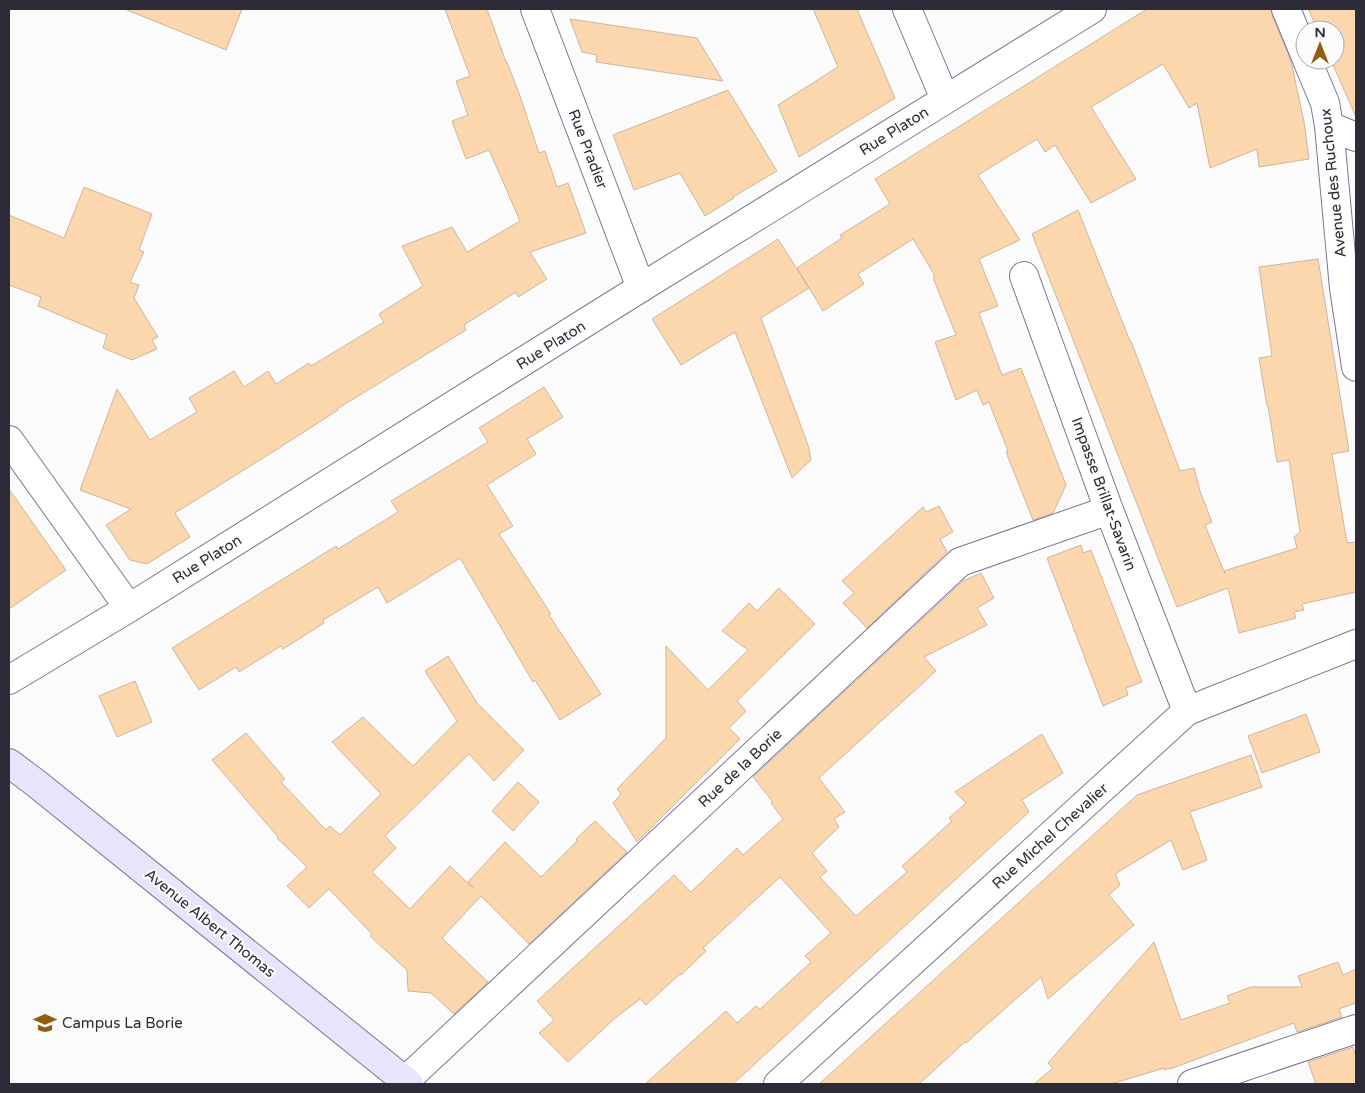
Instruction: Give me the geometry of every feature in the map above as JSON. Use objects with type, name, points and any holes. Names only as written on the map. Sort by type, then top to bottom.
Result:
[{"type":"street","name":"Rue Pradier","points":[[535,9],[641,288]]},
{"type":"street","points":[[907,9],[945,99]]},
{"type":"street","name":"Rue Platon","points":[[9,680],[129,608],[1092,9]]},
{"type":"street","points":[[1286,9],[1295,31]]},
{"type":"street","name":"Avenue des Ruchoux","points":[[1311,70],[1325,103],[1329,126],[1344,288],[1356,367]]},
{"type":"street","points":[[1329,126],[1356,137]]},
{"type":"street","name":"Impasse Brillat-Savarin","points":[[1024,276],[1109,510],[1187,711]]},
{"type":"street","points":[[9,440],[129,608]]},
{"type":"street","name":"Rue de la Borie","points":[[407,1083],[960,562],[1109,510]]},
{"type":"street","name":"Rue Michel Chevalier","points":[[778,1084],[1187,711],[1356,644]]},
{"type":"street","name":"Avenue Albert Thomas","points":[[9,763],[407,1083]]},
{"type":"street","points":[[1192,1084],[1356,1029]]},
{"type":"building","points":[[127,9],[242,9],[226,50]]},
{"type":"building","points":[[445,9],[487,9],[539,153],[545,151],[557,187],[568,183],[586,233],[530,252],[547,279],[518,297],[516,292],[464,325],[466,330],[337,409],[276,450],[175,513],[190,537],[147,564],[130,560],[106,525],[131,509],[80,490],[117,389],[150,440],[197,412],[189,398],[234,371],[244,387],[268,371],[276,384],[309,363],[311,366],[384,322],[379,314],[423,286],[402,246],[452,227],[467,252],[520,221],[489,150],[466,159],[452,121],[468,115],[456,81],[470,76]]},
{"type":"building","points":[[813,9],[857,9],[895,98],[799,157],[778,105],[838,67]]},
{"type":"building","points":[[1147,9],[1271,9],[1291,61],[1304,122],[1309,159],[1259,167],[1257,149],[1210,168],[1197,103],[1189,108],[1163,64],[1091,107],[1136,179],[1091,203],[1055,145],[1045,152],[1037,139],[978,175],[1020,240],[979,259],[998,306],[979,313],[1002,375],[1021,368],[1066,485],[1053,513],[1033,520],[1006,452],[1008,451],[989,402],[983,405],[977,390],[956,400],[935,342],[956,335],[934,280],[934,274],[913,239],[858,274],[864,284],[823,311],[797,268],[842,238],[840,235],[890,204],[875,179]]},
{"type":"building","points":[[1308,9],[1356,9],[1356,117],[1335,70],[1345,70],[1345,20],[1313,20]]},
{"type":"building","points":[[570,19],[697,38],[723,81],[596,62],[597,55],[582,52]]},
{"type":"building","points":[[728,90],[777,171],[705,216],[680,173],[634,190],[613,135]]},
{"type":"building","points":[[84,187],[152,214],[139,250],[144,252],[130,282],[139,285],[134,298],[158,337],[152,340],[157,349],[132,360],[103,348],[107,335],[38,306],[41,297],[9,285],[9,215],[64,238]]},
{"type":"building","points":[[1078,210],[1131,341],[1180,471],[1194,468],[1200,491],[1212,522],[1205,525],[1225,574],[1224,571],[1297,548],[1294,537],[1300,532],[1289,460],[1277,462],[1259,358],[1272,356],[1259,267],[1318,259],[1349,451],[1332,454],[1347,543],[1356,542],[1356,592],[1302,604],[1304,610],[1294,612],[1296,618],[1239,633],[1228,588],[1177,607],[1032,234]]},
{"type":"building","points":[[778,239],[809,288],[761,318],[808,445],[811,460],[792,478],[735,332],[681,365],[652,319]]},
{"type":"building","points":[[544,387],[563,417],[527,439],[536,454],[487,485],[513,526],[499,534],[601,694],[560,720],[535,680],[533,682],[460,558],[387,603],[378,587],[323,620],[324,623],[283,649],[281,646],[239,672],[236,667],[199,690],[172,648],[336,546],[338,549],[398,512],[391,501],[488,442],[479,428]]},
{"type":"building","points":[[9,489],[66,570],[9,609]]},
{"type":"building","points":[[939,506],[953,532],[940,539],[947,552],[867,628],[843,603],[854,593],[842,581],[923,507],[926,512]]},
{"type":"building","points":[[1081,545],[1083,553],[1091,550],[1142,682],[1126,688],[1128,695],[1103,706],[1047,558]]},
{"type":"building","points":[[981,573],[994,598],[977,608],[987,625],[924,657],[936,671],[819,778],[845,812],[834,819],[839,827],[812,853],[827,871],[820,877],[856,916],[907,872],[902,866],[952,821],[949,818],[966,803],[955,792],[1042,734],[1063,773],[1022,800],[1029,812],[733,1084],[645,1084],[726,1011],[737,1023],[756,1006],[760,1009],[811,962],[805,956],[831,933],[780,877],[703,948],[706,951],[681,975],[646,1005],[640,999],[614,1019],[568,1062],[539,1033],[554,1020],[537,1001],[674,875],[691,892],[737,848],[743,855],[783,819],[771,803],[773,802],[753,777],[963,581]]},
{"type":"building","points":[[779,588],[815,624],[737,701],[746,711],[729,728],[740,739],[637,842],[613,803],[621,794],[617,789],[666,738],[666,646],[708,690],[748,650],[722,631],[749,603],[757,611]]},
{"type":"building","points":[[448,656],[477,703],[524,750],[494,781],[469,754],[385,836],[396,848],[372,872],[410,909],[450,866],[473,888],[468,882],[505,842],[541,877],[595,821],[627,852],[529,944],[481,896],[442,938],[488,982],[454,1014],[431,993],[408,991],[407,970],[370,936],[372,934],[329,889],[309,908],[287,886],[307,867],[277,838],[212,760],[246,733],[285,779],[281,782],[326,830],[330,826],[340,835],[381,794],[332,742],[363,717],[413,766],[457,721],[425,671]]},
{"type":"building","points":[[135,681],[152,722],[117,737],[99,696]]},
{"type":"building","points":[[1306,714],[1320,752],[1262,773],[1248,736]]},
{"type":"building","points":[[1251,755],[1262,787],[1190,812],[1207,860],[1183,870],[1171,840],[1115,874],[1120,885],[1109,895],[1134,925],[1048,999],[1041,977],[919,1084],[819,1084],[1137,795]]},
{"type":"building","points":[[518,782],[539,802],[513,831],[492,811]]},
{"type":"building","points":[[1154,942],[1181,1020],[1230,1003],[1227,996],[1251,987],[1302,987],[1298,976],[1338,962],[1343,975],[1356,969],[1356,1003],[1339,1009],[1342,1017],[1297,1032],[1294,1023],[1170,1069],[1164,1070],[1164,1068],[1111,1084],[1034,1084],[1053,1068],[1048,1063]]},
{"type":"building","points":[[1353,1047],[1356,1057],[1356,1084],[1316,1084],[1308,1062]]},
{"type":"place","name":"Campus La Borie","points":[[45,1023]]}]
